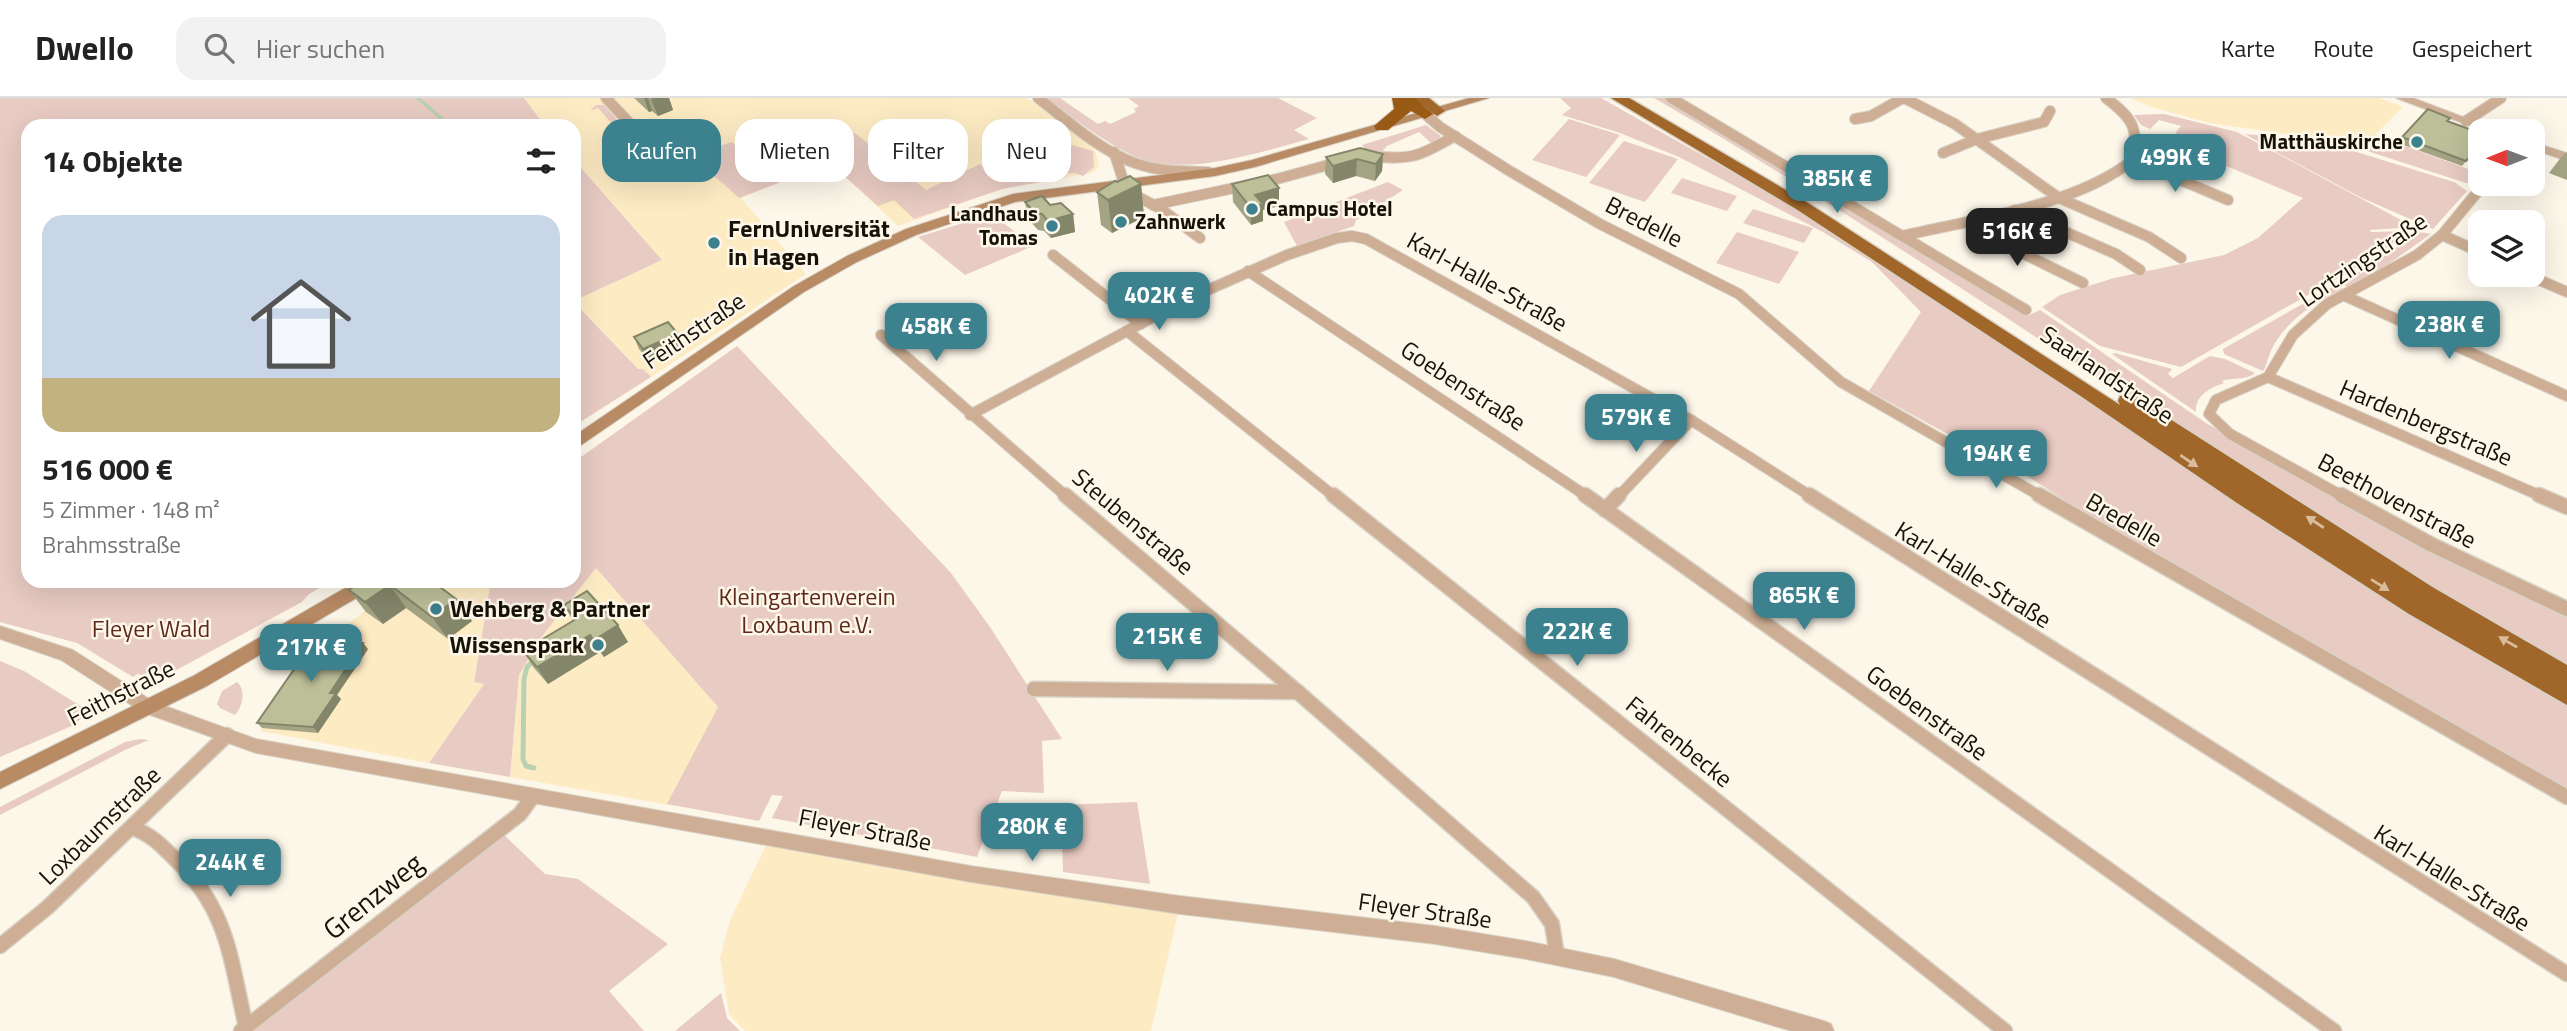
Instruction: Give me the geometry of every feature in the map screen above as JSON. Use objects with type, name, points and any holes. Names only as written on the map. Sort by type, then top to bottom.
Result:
[{"type":"highway","points":[[1382,126],[1404,110],[1403,98],[1427,108]]},
{"type":"highway","name":"Saarlandstraße","points":[[1618,98],[1802,206],[2089,393],[2256,506],[2417,608],[2567,696]]},
{"type":"highway","name":"Saarlandstraße","points":[[1640,98],[1808,198],[2414,586],[2567,676]]},
{"type":"main road","name":"Feithstraße","points":[[581,439],[799,289],[886,242],[956,215],[1004,201],[1215,172],[1280,157],[1382,126],[1427,108],[1483,98]]},
{"type":"main road","name":"Feithstraße","points":[[0,782],[232,663],[358,588]]},
{"type":"street","points":[[606,98],[626,119]]},
{"type":"street","points":[[1038,98],[1114,152],[1147,167],[1215,172]]},
{"type":"street","points":[[1671,98],[2026,310]]},
{"type":"street","points":[[1855,119],[1871,116],[1903,98],[1955,124],[2059,198],[2149,237],[2181,258]]},
{"type":"street","points":[[1902,236],[1969,222],[2085,191],[2113,177],[2133,160],[2137,131],[2127,113],[2106,98]]},
{"type":"street","points":[[2402,98],[2466,121],[2501,98]]},
{"type":"street","name":"Bredelle","points":[[1427,108],[1455,136],[1601,224],[1739,294],[1841,382],[2567,797]]},
{"type":"street","points":[[1943,153],[1977,139],[2044,122],[2050,111]]},
{"type":"street","points":[[1153,205],[1277,179],[1362,156],[1398,160],[1413,158],[1455,136]]},
{"type":"street","points":[[2545,149],[2567,157]]},
{"type":"street","points":[[1114,152],[1124,183],[1133,194],[1200,238]]},
{"type":"street","points":[[2133,160],[2228,200]]},
{"type":"street","name":"Lortzingstraße","points":[[2268,377],[2293,335],[2327,304],[2417,255],[2442,235],[2474,196]]},
{"type":"street","points":[[2015,210],[2116,254],[2140,270]]},
{"type":"street","points":[[1969,222],[2001,243],[2082,283]]},
{"type":"street","points":[[2442,235],[2468,247]]},
{"type":"street","name":"Karl-Halle-Straße","points":[[1248,271],[1287,255],[1345,237],[1366,239],[1690,420],[2325,824],[2567,974]]},
{"type":"street","points":[[1053,255],[1141,324]]},
{"type":"street","points":[[970,415],[1127,331],[1248,271]]},
{"type":"street","name":"Goebenstraße","points":[[1248,271],[1605,510],[2334,1031]]},
{"type":"street","points":[[2545,282],[2567,292]]},
{"type":"street","points":[[2345,296],[2567,396]]},
{"type":"street","name":"Fahrenbecke","points":[[1127,331],[2005,1031]]},
{"type":"street","name":"Steubenstraße","points":[[881,335],[970,415],[1298,692],[1549,911],[1555,930],[1557,957]]},
{"type":"street","name":"Beethovenstraße","points":[[2268,377],[2216,400],[2209,414],[2213,420],[2230,435],[2432,545],[2567,609]]},
{"type":"street","name":"Hardenbergstraße","points":[[2268,377],[2567,507]]},
{"type":"street","points":[[1605,510],[1690,420]]},
{"type":"street","name":"Fleyer Straße","points":[[0,632],[66,655],[148,707],[256,746],[995,878],[1180,905],[1435,935],[1557,957],[1627,972],[1824,1031]]},
{"type":"street","points":[[1034,689],[1298,692]]},
{"type":"street","name":"Loxbaumstraße","points":[[0,946],[48,907],[133,828],[227,735]]},
{"type":"street","name":"Grenzweg","points":[[244,1029],[520,814],[533,796]]},
{"type":"street","points":[[133,828],[150,834],[197,880],[214,906],[223,928],[244,1029]]},
{"type":"shaded area","name":"FernUniversität in Hagen","points":[[524,98],[1027,98],[1056,119],[982,119],[982,182],[1041,182],[1002,189],[898,226],[851,182],[854,182],[854,119],[735,119],[735,182],[782,182],[741,198],[806,274],[651,377],[643,369],[638,369],[581,308],[581,298],[662,260],[581,168],[581,119],[539,119]]},
{"type":"shaded area","points":[[2131,98],[2379,98],[2403,107],[2361,149],[2328,140],[2209,123],[2151,107]]},
{"type":"shaded area","name":"FernUniversität in Hagen","points":[[1071,130],[1095,151],[1099,162],[1097,169],[1091,173],[1071,177]]},
{"type":"shaded area","points":[[596,568],[727,717],[675,806],[510,777],[519,675],[539,640]]},
{"type":"shaded area","points":[[395,588],[490,588],[474,682],[484,684],[429,763],[260,731],[320,645]]},
{"type":"shaded area","points":[[767,843],[1178,913],[1151,1031],[745,1031],[729,1014],[720,958],[730,920]]},
{"type":"green space","name":"Fleyer Wald","points":[[0,98],[524,98],[540,119],[21,119],[21,588],[320,588],[302,602],[169,674],[151,677],[137,674],[133,677],[77,643],[0,622]]},
{"type":"green space","points":[[1046,98],[1060,98],[1098,124],[1105,121],[1110,124],[1136,112],[1134,109],[1139,106],[1128,98],[1278,98],[1317,118],[1294,130],[1309,139],[1233,159],[1174,165],[1156,163],[1128,153]]},
{"type":"green space","points":[[1560,98],[1601,98],[1801,211],[2567,704],[2567,789],[2068,502],[2008,464],[2004,465],[1869,391],[1921,312],[1872,262],[1823,232],[1679,157],[1620,133],[1562,115],[1571,108]]},
{"type":"green space","points":[[1654,98],[1665,98],[2027,316],[2040,310],[2206,423],[2433,549],[2567,613],[2567,672],[2276,492],[1824,201]]},
{"type":"green space","points":[[596,105],[604,105],[617,119],[608,119],[598,108],[590,111]]},
{"type":"green space","points":[[2164,114],[2237,132],[2414,227],[2370,230],[2412,231],[2361,265],[2181,367],[2100,346],[2042,307],[2060,295],[2114,278],[2224,255],[2258,238],[2303,198],[2159,138],[2168,140],[2177,135],[2176,132],[2181,126],[2159,120],[2150,129],[2141,125],[2134,115]]},
{"type":"green space","points":[[1569,119],[1620,135],[1586,177],[1532,160]]},
{"type":"green space","points":[[1426,125],[1441,136],[1432,144],[1419,132],[1387,146],[1381,153],[1367,152],[1362,145]]},
{"type":"green space","points":[[854,133],[868,143],[868,182],[916,182],[926,190],[943,182],[968,182],[968,170],[980,164],[982,182],[1040,182],[1002,189],[914,219],[894,200],[878,206],[851,182],[854,182]]},
{"type":"green space","points":[[2245,134],[2324,142],[2454,182],[2467,191],[2433,229],[2362,198],[2272,150],[2280,147],[2267,143],[2264,145]]},
{"type":"green space","points":[[2375,135],[2468,169],[2468,183],[2466,183],[2361,149]]},
{"type":"green space","points":[[1624,141],[1678,159],[1645,202],[1589,183]]},
{"type":"green space","points":[[732,142],[735,144],[735,182],[781,182],[739,198],[721,182],[721,146]]},
{"type":"green space","points":[[1072,145],[1093,151],[1094,167],[1083,176],[1071,173]]},
{"type":"green space","points":[[581,168],[662,260],[581,298]]},
{"type":"green space","points":[[1682,178],[1737,196],[1727,211],[1671,193]]},
{"type":"green space","points":[[1388,182],[1403,190],[1356,220],[1354,226],[1297,246],[1284,222]]},
{"type":"green space","points":[[1753,209],[1813,228],[1804,243],[1743,223]]},
{"type":"green space","points":[[992,214],[1033,246],[965,275],[918,237]]},
{"type":"green space","points":[[1737,232],[1799,252],[1779,284],[1716,263]]},
{"type":"green space","points":[[2421,232],[2431,234],[2380,270],[2347,287],[2341,283]]},
{"type":"green space","points":[[2336,285],[2343,289],[2305,311],[2281,334],[2263,371],[2224,354],[2223,349]]},
{"type":"green space","points":[[581,309],[638,369],[643,369],[651,377],[581,422]]},
{"type":"green space","name":"Kleingartenverein Loxbaum e.V.","points":[[737,346],[951,573],[990,627],[1062,739],[1042,741],[1044,793],[1002,791],[977,857],[772,818],[783,796],[772,795],[759,821],[667,804],[718,707],[596,568],[581,587],[581,457]]},
{"type":"green space","points":[[2112,354],[2172,369],[2168,374],[2173,378],[2210,356],[2225,359],[2255,373],[2222,381],[2224,383],[2201,397],[2196,412]]},
{"type":"green space","name":"Kleingartenverein Loxbaum e.V.","points":[[490,588],[580,588],[539,640],[519,675],[510,777],[429,763],[484,684],[474,682]]},
{"type":"green space","points":[[0,661],[24,671],[87,710],[87,713],[74,725],[0,757]]},
{"type":"green space","points":[[237,682],[242,689],[242,698],[235,715],[217,704],[222,691]]},
{"type":"green space","points":[[149,740],[0,815],[0,807],[125,742]]},
{"type":"green space","points":[[1137,802],[1150,884],[1063,872],[1061,805]]},
{"type":"green space","points":[[504,835],[545,874],[578,879],[668,944],[609,991],[644,1031],[252,1031]]},
{"type":"green space","points":[[721,993],[727,1018],[740,1031],[675,1031]]},
{"type":"building","points":[[2428,109],[2450,118],[2447,121],[2468,129],[2468,159],[2466,161],[2402,137]]},
{"type":"building","points":[[1360,148],[1383,154],[1376,164],[1357,159],[1333,166],[1326,157]]},
{"type":"building","points":[[1268,175],[1279,188],[1255,195],[1263,204],[1251,208],[1232,184]]},
{"type":"building","points":[[1130,176],[1141,184],[1108,200],[1097,192],[1115,181]]},
{"type":"building","points":[[1042,196],[1050,205],[1061,203],[1073,214],[1048,221],[1042,214],[1035,213],[1025,202]]},
{"type":"building","points":[[668,322],[678,334],[643,349],[634,337]]},
{"type":"building","points":[[352,588],[386,588],[365,602],[349,590]]},
{"type":"building","points":[[394,588],[441,588],[456,599],[432,617]]},
{"type":"building","points":[[587,591],[618,625],[594,640],[590,635],[537,667],[523,651],[576,619],[564,605]]},
{"type":"building","points":[[315,639],[363,643],[330,693],[336,693],[313,727],[257,723]]},
{"type":"waterway","points":[[418,98],[442,119]]},
{"type":"waterway","points":[[534,768],[526,766],[523,759],[524,679],[527,667],[535,659]]},
{"type":"place","name":"Matthäuskirche","points":[[2417,142]]},
{"type":"place","name":"Campus Hotel","points":[[1252,209]]},
{"type":"place","name":"Zahnwerk","points":[[1121,222]]},
{"type":"place","name":"Landhaus Tomas","points":[[1052,226]]},
{"type":"place","name":"FernUniversität in Hagen","points":[[714,243]]},
{"type":"place","name":"Wehberg & Partner","points":[[436,609]]},
{"type":"place","name":"Wissenspark","points":[[598,645]]}]
